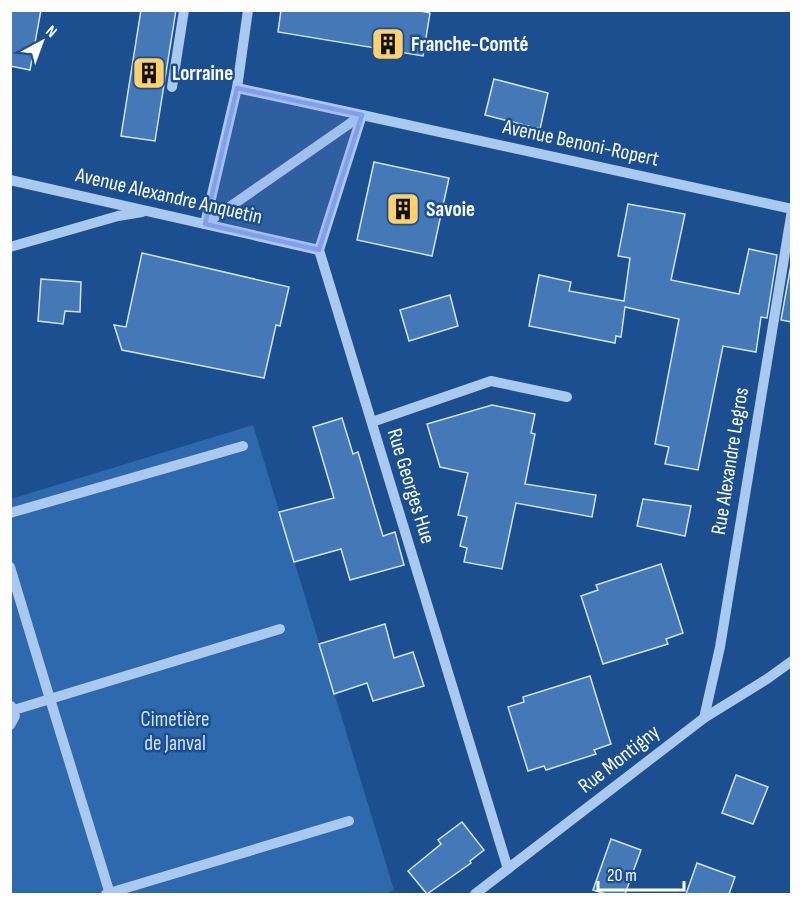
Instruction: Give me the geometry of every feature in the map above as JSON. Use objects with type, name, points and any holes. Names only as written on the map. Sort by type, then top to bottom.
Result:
[{"type":"street","points":[[172,87],[184,10]]},
{"type":"street","points":[[205,224],[237,88],[248,10]]},
{"type":"street","name":"Avenue Benoni-Ropert","points":[[237,88],[792,210]]},
{"type":"street","points":[[205,224],[362,115]]},
{"type":"street","points":[[319,250],[362,115]]},
{"type":"street","name":"Avenue Alexandre Anquetin","points":[[10,180],[319,250]]},
{"type":"street","name":"Rue Alexandre Legros","points":[[704,718],[720,647],[792,210]]},
{"type":"street","points":[[10,247],[118,216],[149,211]]},
{"type":"street","name":"Rue Georges Hue","points":[[319,250],[508,869]]},
{"type":"street","points":[[372,422],[491,381],[567,397]]},
{"type":"street","points":[[10,513],[243,446]]},
{"type":"street","points":[[10,567],[109,894],[349,821]]},
{"type":"street","points":[[10,725],[15,716],[12,707],[50,699],[280,629]]},
{"type":"street","name":"Rue Montigny","points":[[475,894],[704,718],[767,679],[792,660]]},
{"type":"highlighted area","points":[[237,88],[362,115],[319,250],[205,224]]},
{"type":"green space","name":"Cimetière de Janval","points":[[253,425],[394,890],[385,894],[11,894],[11,499]]},
{"type":"building","points":[[10,10],[41,10],[30,70],[10,66]]},
{"type":"building","name":"Lorraine","points":[[141,10],[176,10],[155,141],[121,136]]},
{"type":"building","name":"Franche-Comté","points":[[281,10],[416,10],[430,13],[423,56],[278,32]]},
{"type":"building","points":[[494,79],[548,93],[540,129],[485,115]]},
{"type":"building","name":"Savoie","points":[[374,162],[449,178],[432,256],[357,240]]},
{"type":"building","points":[[628,204],[685,214],[671,280],[739,294],[749,249],[777,255],[767,318],[761,317],[756,352],[723,346],[698,470],[665,464],[669,447],[655,444],[679,319],[625,307],[621,337],[616,336],[615,343],[529,326],[539,275],[571,282],[569,291],[624,301],[630,258],[618,256]]},
{"type":"building","points":[[142,253],[289,287],[280,326],[276,325],[264,378],[122,350],[114,325],[126,327]]},
{"type":"building","points":[[792,259],[792,322],[781,320]]},
{"type":"building","points":[[41,279],[81,282],[80,312],[65,311],[63,324],[38,321]]},
{"type":"building","points":[[450,295],[458,326],[409,341],[400,310]]},
{"type":"building","points":[[492,405],[535,414],[531,433],[535,434],[525,484],[596,495],[592,517],[516,503],[502,569],[464,562],[467,548],[460,546],[467,517],[458,515],[468,473],[440,467],[427,424]]},
{"type":"building","points":[[342,418],[353,454],[358,452],[383,536],[395,532],[404,565],[350,580],[341,549],[294,562],[279,512],[334,498],[313,427]]},
{"type":"building","points":[[643,499],[691,506],[685,536],[637,526]]},
{"type":"building","points":[[661,564],[683,633],[666,639],[668,644],[603,664],[581,596],[598,590],[596,585]]},
{"type":"building","points":[[385,624],[394,658],[413,652],[424,686],[373,701],[367,683],[334,694],[319,644]]},
{"type":"building","points":[[590,676],[611,744],[594,750],[596,754],[546,770],[544,766],[528,771],[508,707],[524,702],[523,697]]},
{"type":"building","points":[[736,775],[768,787],[753,824],[722,813]]},
{"type":"building","points":[[462,822],[484,850],[470,861],[471,863],[427,894],[408,871],[441,844],[438,840]]},
{"type":"building","points":[[611,839],[641,850],[625,894],[606,894],[593,890]]},
{"type":"building","points":[[697,863],[735,877],[729,894],[686,894]]},
{"type":"place","name":"Franche-Comté","points":[[388,44]]},
{"type":"place","name":"Lorraine","points":[[149,73]]},
{"type":"place","name":"Savoie","points":[[403,209]]}]
